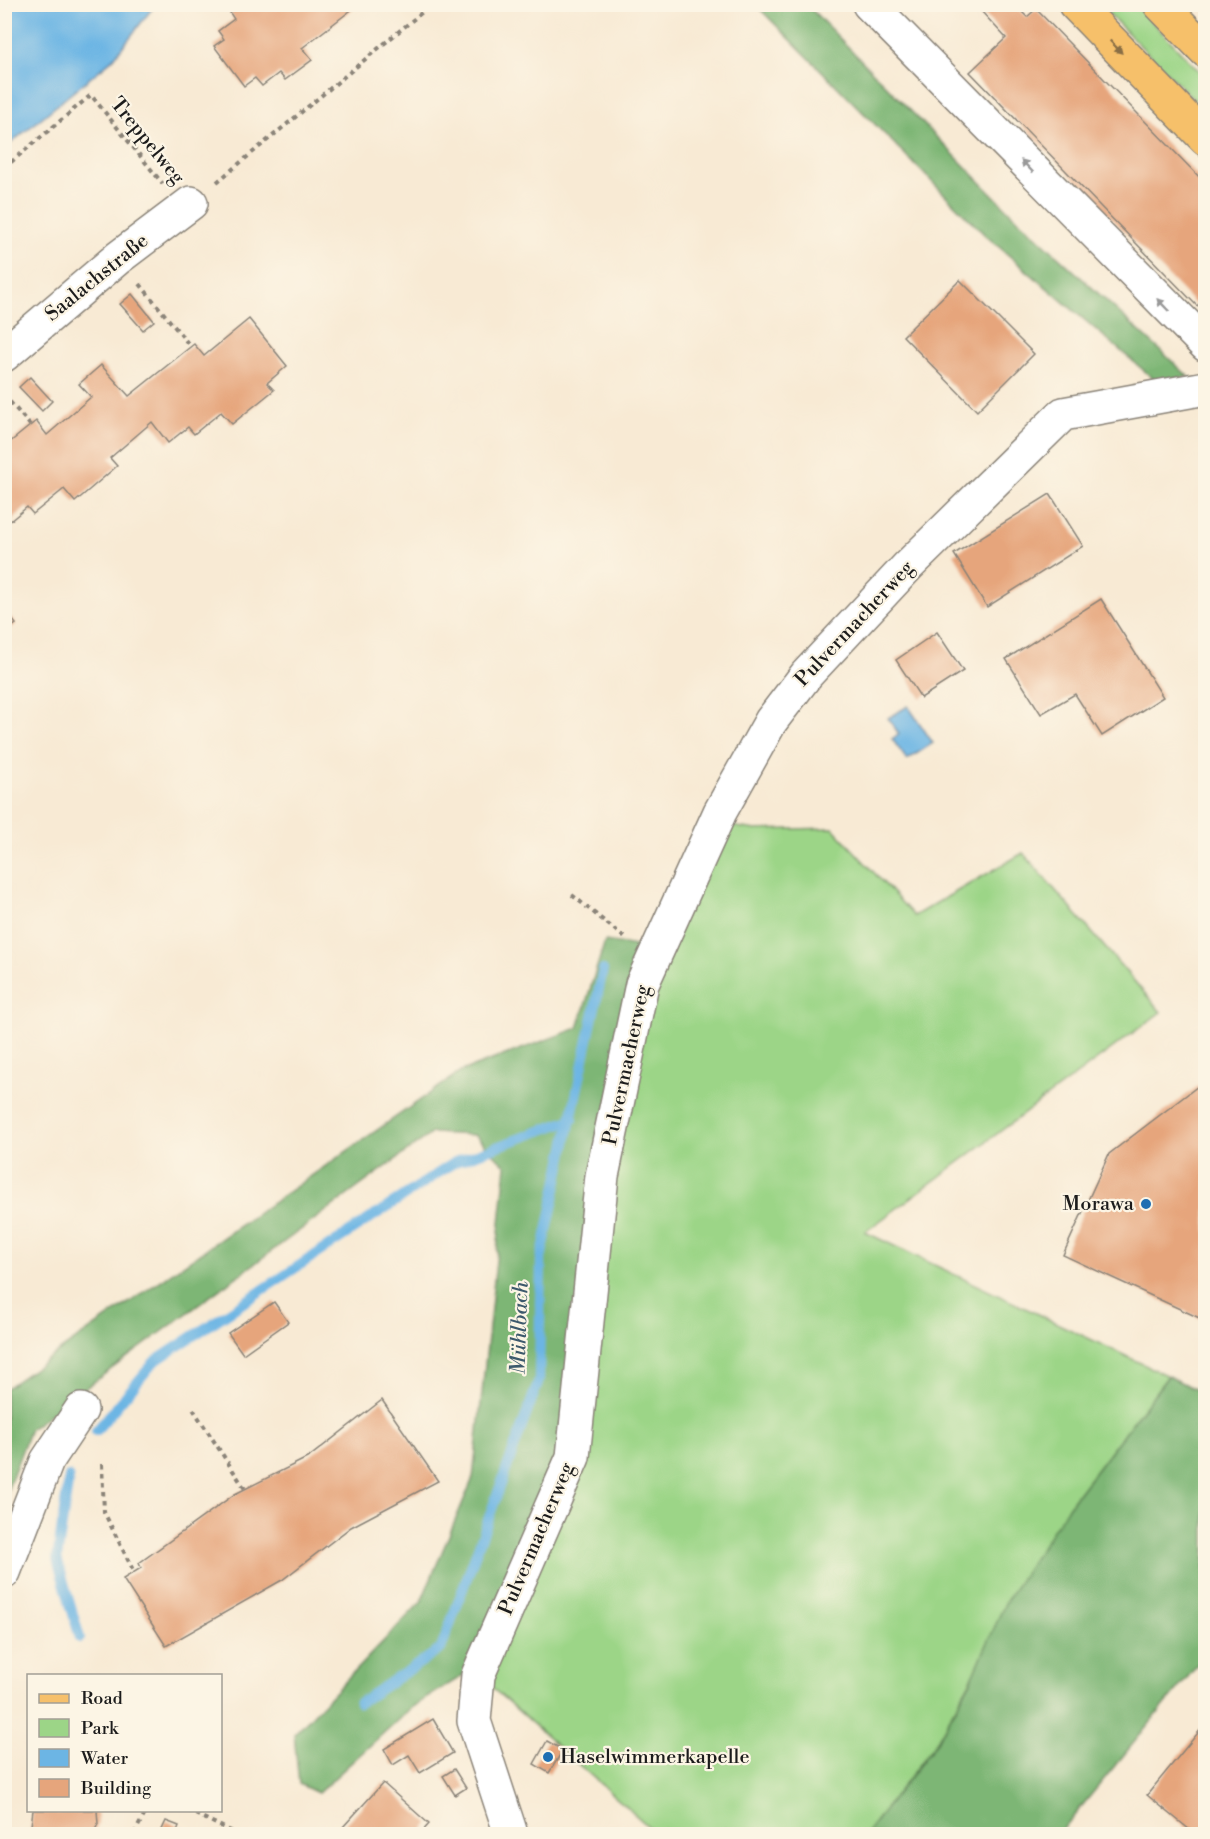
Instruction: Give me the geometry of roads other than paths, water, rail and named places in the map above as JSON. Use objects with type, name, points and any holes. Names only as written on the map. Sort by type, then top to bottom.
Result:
[{"type":"main road","points":[[1075,4],[1206,139]]},
{"type":"main road","points":[[1160,4],[1206,51]]},
{"type":"street","points":[[869,4],[1206,345]]},
{"type":"street","name":"Saalachstraße","points":[[4,355],[118,258],[188,206]]},
{"type":"street","name":"Pulvermacherweg","points":[[508,1834],[510,1831],[474,1721],[478,1675],[573,1457],[602,1176],[642,984],[720,812],[771,721],[807,674],[908,566],[1064,414],[1206,388]]},
{"type":"street","points":[[4,1572],[47,1461],[81,1410]]},
{"type":"water","points":[[5,4],[155,5],[113,59],[5,148]]},
{"type":"water","points":[[908,706],[933,743],[907,760],[892,739],[899,734],[888,718]]},
{"type":"waterway","name":"Mühlbach","points":[[359,1703],[441,1649],[539,1380],[541,1259],[603,970]]},
{"type":"waterway","points":[[96,1431],[154,1362],[455,1162],[573,1119]]},
{"type":"waterway","points":[[69,1477],[57,1559],[80,1638]]},
{"type":"place","name":"Morawa","points":[[1146,1204]]},
{"type":"place","name":"Haselwimmerkapelle","points":[[548,1757]]}]
